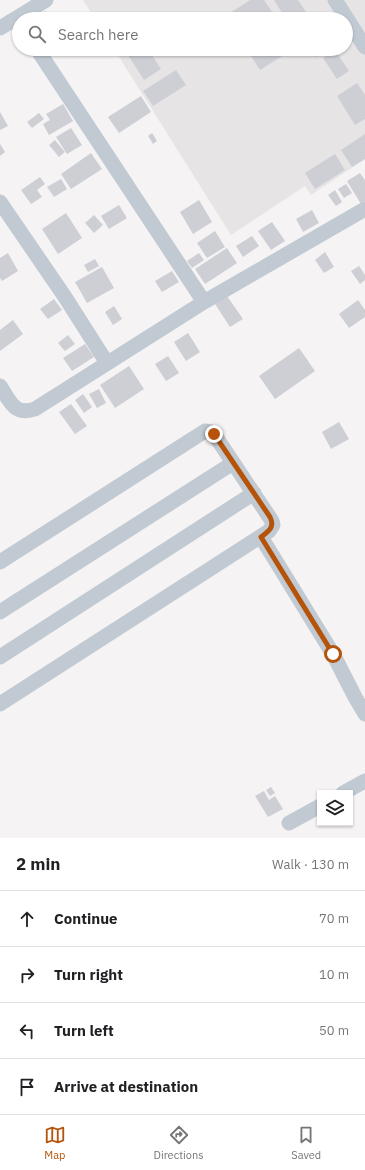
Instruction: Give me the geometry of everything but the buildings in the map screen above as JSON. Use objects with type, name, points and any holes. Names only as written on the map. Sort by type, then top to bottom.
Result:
[{"type":"street","points":[[29,12],[46,0]]},
{"type":"street","points":[[335,0],[343,12]]},
{"type":"street","points":[[0,28],[12,23]]},
{"type":"street","points":[[353,28],[365,47]]},
{"type":"street","points":[[42,56],[204,302]]},
{"type":"street","points":[[0,202],[107,363]]},
{"type":"street","points":[[0,386],[16,408],[22,411],[35,409],[204,302],[365,209]]},
{"type":"street","points":[[0,562],[201,432],[208,431],[211,432],[233,462],[272,521],[273,525],[269,531],[261,537],[0,704]]},
{"type":"street","points":[[0,612],[233,462]]},
{"type":"street","points":[[0,656],[254,493]]},
{"type":"street","points":[[261,537],[333,654],[365,714]]},
{"type":"street","points":[[348,790],[365,781]]},
{"type":"street","points":[[288,823],[317,808]]},
{"type":"shaded area","points":[[83,0],[365,0],[365,159],[311,195],[305,186],[231,235],[118,56],[353,56],[353,12],[91,12]]},
{"type":"route","points":[[214,434],[270,517],[273,525],[269,531],[261,537],[333,654]]}]
